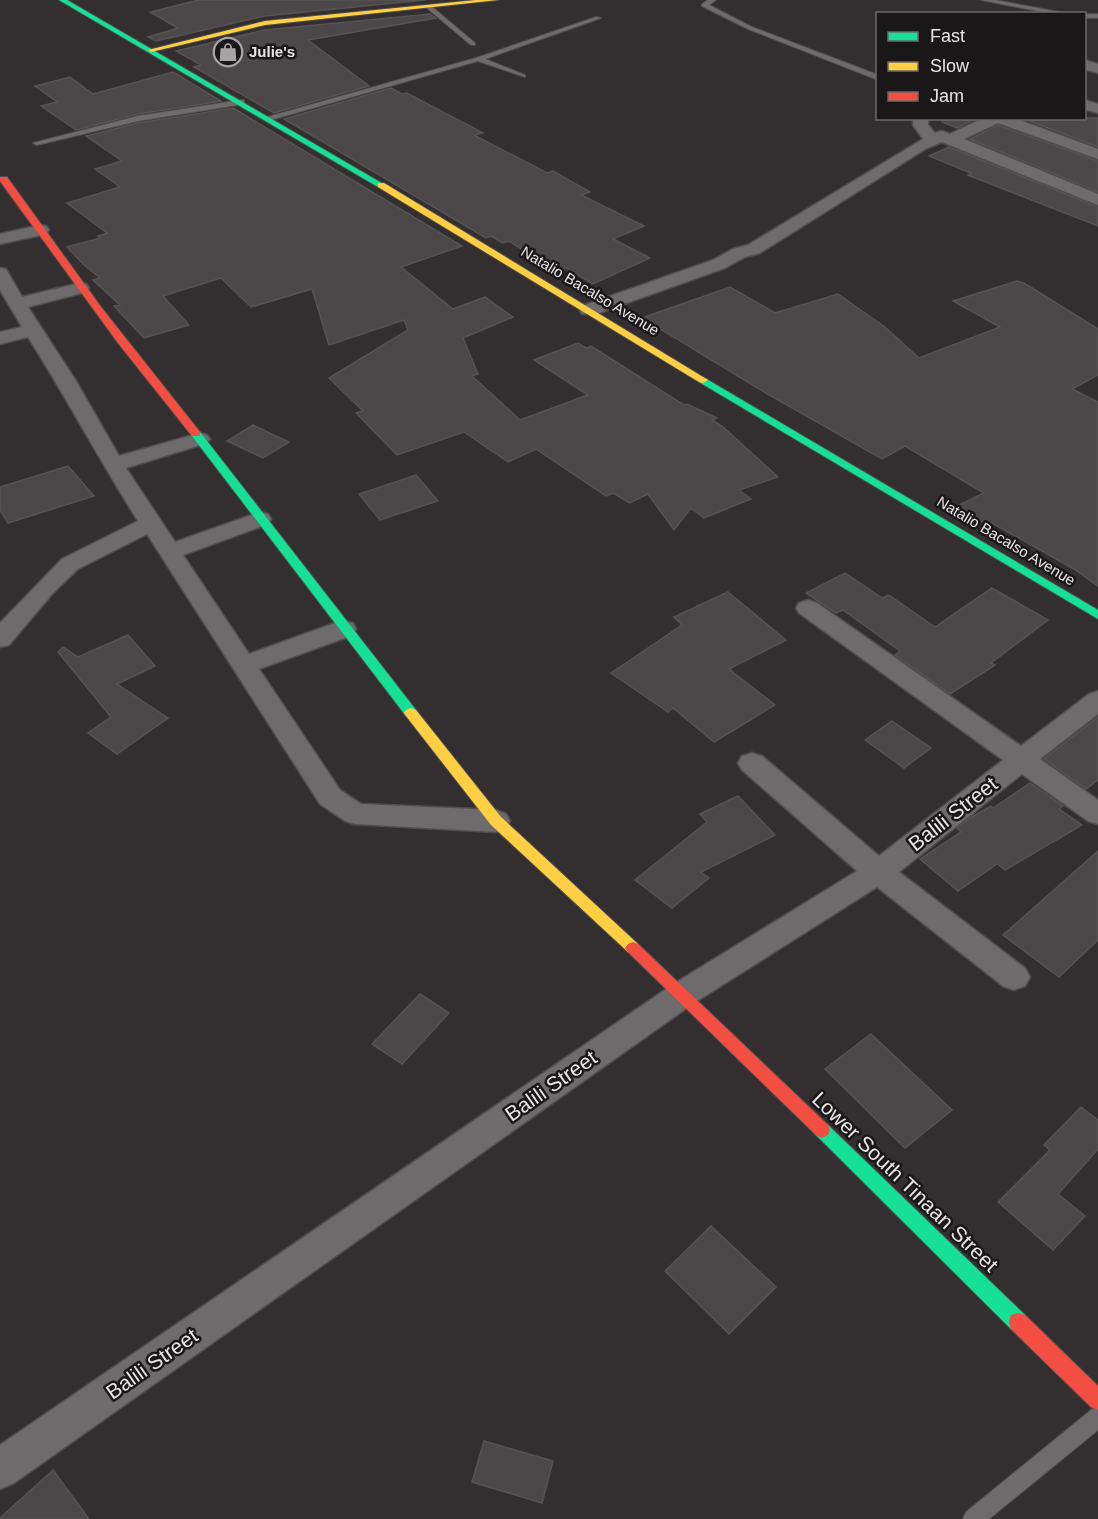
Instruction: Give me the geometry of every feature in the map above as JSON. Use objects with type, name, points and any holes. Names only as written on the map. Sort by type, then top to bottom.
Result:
[{"type":"main road","name":"Natalio Bacalso Avenue","points":[[63,0],[268,118],[1098,615]]},
{"type":"main road","points":[[151,50],[265,23],[495,0]]},
{"type":"main road","name":"Lower South Tinaan Street","points":[[0,179],[4,178],[80,288],[145,374],[200,439],[344,629],[496,821],[683,994],[1098,1400]]},
{"type":"street","points":[[920,120],[921,125],[941,139],[1098,200]]},
{"type":"street","points":[[590,310],[753,249],[941,139],[993,120]]},
{"type":"street","points":[[1004,120],[1098,154]]},
{"type":"street","points":[[0,239],[40,230]]},
{"type":"street","points":[[0,273],[150,524],[330,796],[355,814],[496,821]]},
{"type":"street","points":[[17,304],[80,288]]},
{"type":"street","points":[[0,338],[32,330]]},
{"type":"street","points":[[113,465],[200,439]]},
{"type":"street","points":[[169,552],[261,519]]},
{"type":"street","points":[[0,639],[45,588],[70,564],[150,524]]},
{"type":"street","points":[[808,608],[1020,761],[1098,814]]},
{"type":"street","points":[[244,665],[344,629]]},
{"type":"street","name":"Balili Street","points":[[0,1469],[683,994],[878,872],[1098,700]]},
{"type":"street","points":[[752,763],[878,872],[1014,977]]},
{"type":"lane","points":[[713,0],[704,5],[750,28],[876,77]]},
{"type":"lane","points":[[984,0],[1055,12]]},
{"type":"lane","points":[[429,7],[473,44]]},
{"type":"lane","points":[[268,118],[478,59],[598,18]]},
{"type":"lane","points":[[478,59],[523,76]]},
{"type":"lane","points":[[37,144],[130,120],[208,105],[241,102]]},
{"type":"lane","points":[[973,1519],[1098,1417]]},
{"type":"building","points":[[199,0],[425,0],[265,16],[156,41],[148,37],[178,28],[150,12]]},
{"type":"building","points":[[430,14],[436,18],[308,40],[369,86],[274,113],[194,67],[201,65],[176,51],[265,30]]},
{"type":"building","points":[[173,72],[221,101],[138,114],[76,130],[41,106],[57,102],[35,86],[70,77],[93,94]]},
{"type":"building","points":[[391,88],[402,94],[407,93],[483,133],[474,135],[547,173],[553,171],[590,192],[581,195],[644,226],[613,239],[650,258],[593,284],[566,268],[562,270],[534,253],[532,256],[509,241],[503,243],[491,236],[486,238],[284,119]]},
{"type":"building","points":[[233,108],[462,246],[401,267],[453,309],[485,297],[513,317],[463,338],[478,374],[472,376],[520,420],[588,395],[534,360],[578,343],[586,348],[591,346],[684,405],[687,404],[717,418],[712,420],[722,426],[778,477],[739,490],[751,499],[704,518],[691,508],[674,530],[648,494],[630,503],[613,493],[606,496],[536,449],[508,462],[464,432],[397,455],[356,413],[363,411],[329,378],[408,330],[404,320],[329,345],[312,289],[251,307],[221,278],[163,296],[189,325],[144,338],[114,306],[120,305],[93,280],[100,278],[67,247],[101,238],[98,236],[107,233],[67,203],[120,187],[95,169],[122,161],[86,136],[138,123]]},
{"type":"building","points":[[1098,118],[1098,147],[1027,120]]},
{"type":"building","points":[[942,120],[973,120],[957,128]]},
{"type":"building","points":[[998,125],[1098,161],[1098,192],[970,139]]},
{"type":"building","points":[[949,147],[1098,207],[1098,226],[968,175],[971,173],[929,156]]},
{"type":"building","points":[[1017,281],[1024,283],[1098,329],[1098,375],[1072,389],[1098,402],[1098,586],[1074,569],[992,523],[987,525],[957,506],[984,493],[905,446],[882,459],[766,393],[642,318],[730,287],[775,313],[838,294],[885,327],[919,358],[1000,327],[953,301]]},
{"type":"building","points":[[253,425],[289,442],[263,458],[227,441]]},
{"type":"building","points":[[68,466],[94,496],[8,523],[0,510],[0,487]]},
{"type":"building","points":[[416,475],[438,501],[380,520],[359,494]]},
{"type":"building","points":[[845,573],[882,598],[889,595],[935,627],[992,588],[1048,620],[991,663],[995,665],[950,694],[895,655],[900,651],[843,610],[836,613],[806,593]]},
{"type":"building","points":[[728,592],[786,640],[729,669],[775,705],[714,742],[673,708],[668,712],[611,673],[682,625],[674,617]]},
{"type":"building","points":[[128,635],[155,666],[117,684],[168,718],[117,754],[88,733],[111,717],[58,652],[63,647],[78,657]]},
{"type":"building","points":[[1098,717],[1098,780],[1086,789],[1044,759]]},
{"type":"building","points":[[892,721],[931,748],[904,768],[865,740]]},
{"type":"building","points":[[1030,783],[1063,806],[1059,809],[1082,825],[1005,870],[997,864],[958,891],[920,859],[961,832],[957,828],[970,818],[991,806],[993,808]]},
{"type":"building","points":[[738,796],[775,835],[701,872],[709,878],[672,908],[635,880],[707,822],[700,814]]},
{"type":"building","points":[[1098,851],[1098,940],[1059,977],[1003,935]]},
{"type":"building","points":[[420,994],[449,1013],[402,1064],[372,1044]]},
{"type":"building","points":[[871,1034],[952,1110],[905,1148],[825,1069]]},
{"type":"building","points":[[1081,1107],[1098,1120],[1098,1149],[1058,1194],[1085,1216],[1053,1250],[998,1202],[1050,1150],[1044,1145]]},
{"type":"building","points":[[711,1226],[776,1287],[729,1334],[665,1271]]},
{"type":"building","points":[[484,1441],[553,1461],[542,1503],[472,1482]]},
{"type":"building","points":[[53,1470],[89,1519],[0,1519],[0,1518]]},
{"type":"traffic: fast","points":[[62,0],[381,185]]},
{"type":"traffic: fast","points":[[703,380],[1098,615]]},
{"type":"traffic: fast","points":[[196,434],[411,713]]},
{"type":"traffic: fast","points":[[822,1130],[1018,1322]]},
{"type":"traffic: slow","points":[[151,50],[265,23],[495,0]]},
{"type":"traffic: slow","points":[[381,185],[703,380]]},
{"type":"traffic: slow","points":[[411,713],[496,821],[633,948]]},
{"type":"traffic: jam","points":[[0,179],[4,179],[97,309],[196,434]]},
{"type":"traffic: jam","points":[[633,948],[822,1130]]},
{"type":"traffic: jam","points":[[1018,1322],[1098,1400]]},
{"type":"place","name":"Julie's","points":[[228,52]]}]
